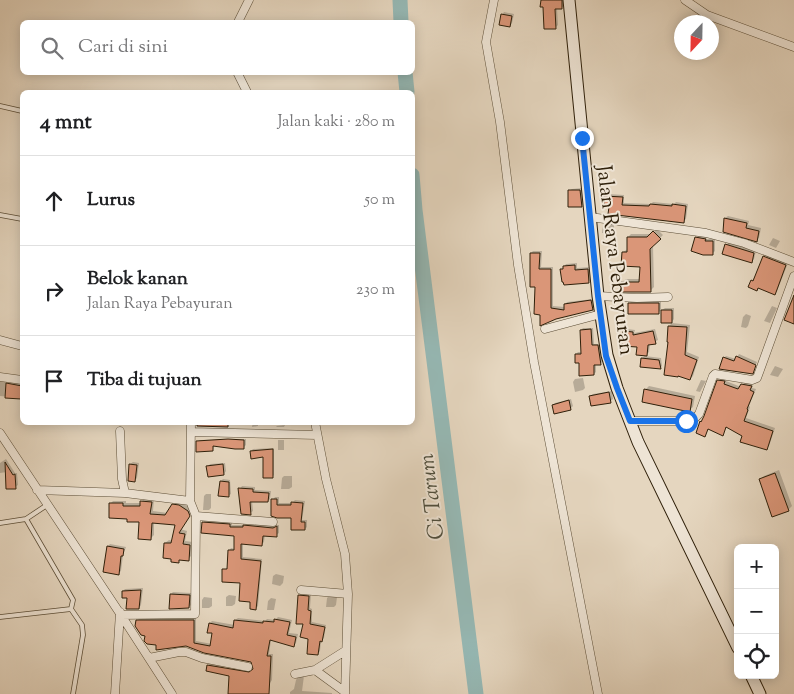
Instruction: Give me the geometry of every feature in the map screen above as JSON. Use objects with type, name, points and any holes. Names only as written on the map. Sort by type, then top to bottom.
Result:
[{"type":"main road","name":"Jalan Raya Pebayuran","points":[[569,0],[598,296],[606,356],[638,442],[734,640]]},
{"type":"main road","points":[[753,679],[760,694]]},
{"type":"street","points":[[239,20],[248,0]]},
{"type":"street","points":[[494,0],[486,42],[500,122],[518,264],[534,362],[598,694]]},
{"type":"street","points":[[685,0],[706,15],[794,47]]},
{"type":"street","points":[[239,75],[246,90]]},
{"type":"street","points":[[590,217],[699,231],[744,243],[794,262]]},
{"type":"street","points":[[630,421],[686,421],[694,419],[699,414],[715,374],[752,380],[758,378],[794,276]]},
{"type":"street","points":[[598,296],[668,297]]},
{"type":"street","points":[[545,329],[601,314]]},
{"type":"street","points":[[0,340],[20,345]]},
{"type":"street","points":[[0,377],[20,380]]},
{"type":"street","points":[[120,613],[195,614],[196,516],[190,501],[191,425]]},
{"type":"street","points":[[315,425],[345,554],[348,594],[345,693]]},
{"type":"street","points":[[120,431],[124,493]]},
{"type":"street","points":[[191,432],[317,435]]},
{"type":"street","points":[[0,433],[172,694]]},
{"type":"street","points":[[37,490],[124,493],[190,501]]},
{"type":"street","points":[[196,516],[273,522]]},
{"type":"street","points":[[301,590],[348,594]]},
{"type":"street","points":[[115,694],[120,613]]},
{"type":"street","points":[[295,674],[315,670],[345,651]]},
{"type":"street","points":[[149,658],[186,652],[202,658],[248,667]]},
{"type":"street","points":[[315,670],[345,693]]},
{"type":"lane","points":[[0,106],[20,111]]},
{"type":"lane","points":[[0,215],[20,219]]},
{"type":"lane","points":[[0,523],[26,519],[47,506]]},
{"type":"lane","points":[[26,519],[73,600],[72,610],[82,625],[83,635],[73,694]]},
{"type":"lane","points":[[0,617],[72,610]]},
{"type":"building","points":[[541,0],[562,0],[562,9],[555,9],[556,29],[544,29],[543,7],[540,7]]},
{"type":"building","points":[[501,14],[512,16],[510,27],[499,25]]},
{"type":"building","points":[[568,190],[580,190],[582,207],[568,207]]},
{"type":"building","points":[[604,196],[623,197],[622,205],[649,206],[650,204],[672,206],[672,204],[686,206],[684,223],[608,214],[609,207],[604,206]]},
{"type":"building","points":[[724,218],[747,223],[746,228],[759,231],[757,242],[723,232]]},
{"type":"building","points":[[653,231],[661,239],[650,249],[651,292],[621,292],[621,282],[639,282],[640,267],[621,266],[622,252],[627,252],[627,237],[647,237]]},
{"type":"building","points":[[695,237],[706,239],[705,241],[713,241],[713,255],[703,255],[691,251]]},
{"type":"building","points":[[725,244],[754,253],[752,263],[722,254]]},
{"type":"building","points":[[530,253],[540,253],[539,269],[551,269],[551,308],[564,310],[564,304],[591,300],[593,310],[556,319],[540,326],[540,315],[534,314],[535,287],[530,287]]},
{"type":"building","points":[[763,256],[786,265],[775,295],[758,288],[757,291],[748,287],[751,280],[753,281]]},
{"type":"building","points":[[575,265],[575,270],[588,269],[589,283],[564,285],[560,269],[563,269],[563,266]]},
{"type":"building","points":[[794,295],[794,324],[784,320]]},
{"type":"building","points":[[628,303],[659,303],[659,314],[628,314]]},
{"type":"building","points":[[661,310],[672,310],[672,323],[661,323]]},
{"type":"building","points":[[668,326],[687,327],[685,355],[697,360],[690,380],[678,376],[664,375]]},
{"type":"building","points":[[591,329],[592,345],[598,345],[601,365],[594,365],[594,375],[579,376],[579,363],[575,363],[575,354],[581,354],[580,330]]},
{"type":"building","points":[[623,331],[633,332],[633,335],[653,331],[656,344],[648,345],[647,356],[636,355],[637,347],[622,346]]},
{"type":"building","points":[[736,356],[756,365],[753,374],[719,369],[723,357],[734,361]]},
{"type":"building","points":[[641,358],[659,360],[661,369],[640,367]]},
{"type":"building","points":[[717,380],[725,381],[724,384],[738,389],[741,384],[752,386],[750,390],[754,392],[744,421],[773,431],[767,450],[740,442],[742,436],[726,427],[723,436],[708,429],[705,437],[696,433]]},
{"type":"building","points":[[6,383],[20,386],[20,399],[5,398]]},
{"type":"building","points":[[644,389],[692,399],[690,412],[642,402]]},
{"type":"building","points":[[609,392],[611,403],[591,406],[589,396]]},
{"type":"building","points":[[569,400],[571,410],[554,414],[552,405]]},
{"type":"building","points":[[228,425],[228,427],[197,426]]},
{"type":"building","points":[[244,440],[244,449],[213,446],[213,451],[196,452],[196,441]]},
{"type":"building","points":[[273,449],[273,478],[263,478],[263,457],[251,459],[250,451]]},
{"type":"building","points":[[5,462],[13,475],[15,474],[16,489],[6,489]]},
{"type":"building","points":[[129,464],[137,465],[135,482],[128,481]]},
{"type":"building","points":[[223,464],[224,475],[208,477],[206,466]]},
{"type":"building","points":[[775,473],[789,511],[772,517],[759,479]]},
{"type":"building","points":[[220,481],[229,482],[229,497],[218,496]]},
{"type":"building","points":[[238,488],[253,489],[253,492],[269,493],[268,502],[250,502],[251,515],[241,514]]},
{"type":"building","points":[[271,499],[277,499],[277,505],[291,505],[291,502],[303,503],[301,522],[305,522],[305,530],[291,530],[291,518],[271,516]]},
{"type":"building","points":[[140,501],[152,502],[150,514],[165,515],[172,504],[179,505],[188,511],[190,516],[179,533],[185,534],[183,544],[190,545],[189,561],[179,560],[179,563],[163,558],[164,543],[171,543],[175,525],[152,523],[151,540],[138,539],[139,522],[127,522],[127,519],[109,518],[109,503],[123,503],[123,506],[140,506]]},
{"type":"building","points":[[202,522],[230,524],[230,527],[243,527],[243,525],[273,528],[277,526],[277,537],[263,536],[262,546],[241,544],[241,559],[261,561],[256,610],[250,609],[250,602],[239,601],[240,583],[222,582],[222,569],[227,569],[228,550],[234,550],[234,536],[201,533]]},
{"type":"building","points":[[107,546],[124,549],[123,556],[121,556],[119,575],[103,572]]},
{"type":"building","points":[[141,590],[139,609],[126,609],[127,598],[122,598],[122,591]]},
{"type":"building","points":[[170,594],[190,595],[189,608],[169,609]]},
{"type":"building","points":[[298,595],[309,596],[310,624],[325,627],[318,655],[307,654],[308,639],[300,637],[303,624],[296,624]]},
{"type":"building","points":[[274,619],[290,622],[287,635],[296,637],[294,647],[270,640],[267,656],[271,656],[269,694],[228,694],[229,676],[206,671],[207,665],[249,672],[253,669],[251,662],[204,653],[186,646],[156,650],[156,645],[147,644],[144,641],[145,636],[141,635],[135,626],[136,620],[194,620],[194,643],[210,646],[212,633],[207,633],[209,623],[233,628],[234,620],[263,623],[263,621],[274,622]]},
{"type":"waterway","name":"Ci Tarum","points":[[400,0],[401,20]]},
{"type":"waterway","name":"Ci Tarum","points":[[405,75],[407,90]]},
{"type":"waterway","name":"Ci Tarum","points":[[415,210],[476,694]]},
{"type":"route","points":[[582,138],[606,356],[617,388],[630,421],[686,421]]}]
